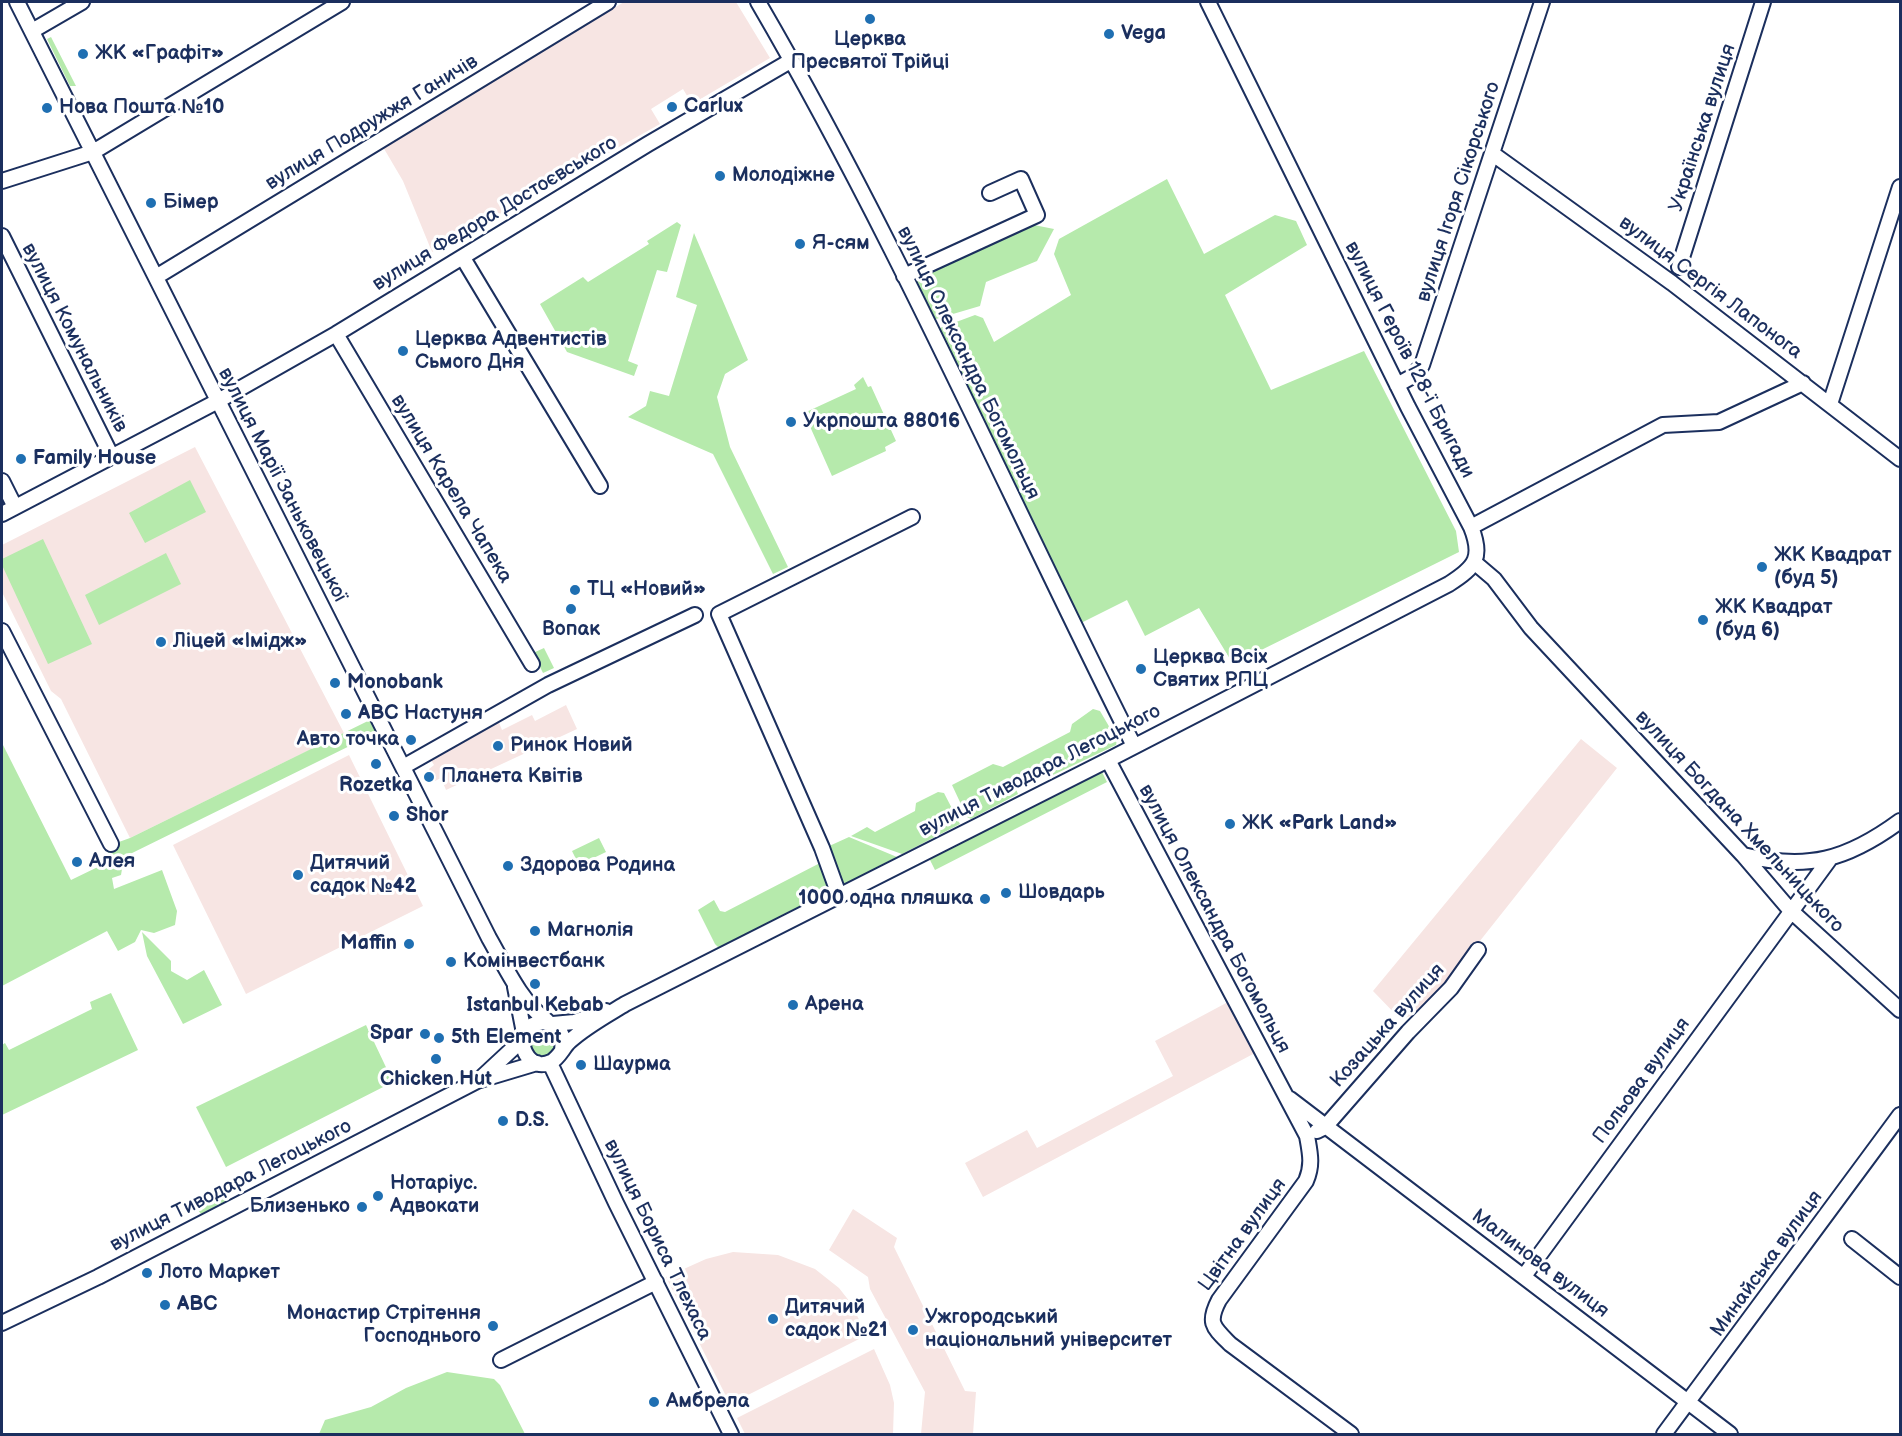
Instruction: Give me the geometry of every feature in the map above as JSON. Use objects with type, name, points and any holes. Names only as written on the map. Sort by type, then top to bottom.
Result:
[{"type":"street","name":"вулиця Марії Заньковецької","points":[[17,2],[514,984],[535,1011],[550,1023]]},
{"type":"street","points":[[32,31],[82,2]]},
{"type":"street","points":[[2,182],[93,152],[342,2]]},
{"type":"street","name":"вулиця Подружжя Ганичів","points":[[156,277],[608,2]]},
{"type":"street","name":"вулиця Олександра Богомольця","points":[[758,2],[792,60],[904,276],[1134,746]]},
{"type":"street","name":"вулиця Героїв 128-ї Бригади","points":[[1208,2],[1397,385],[1471,527],[1478,545],[1473,562]]},
{"type":"street","name":"вулиця Ігоря Сікорського","points":[[1397,385],[1413,376],[1422,365],[1542,2]]},
{"type":"street","name":"Українська вулиця","points":[[1679,267],[1763,2]]},
{"type":"street","name":"вулиця Федора Достоєвського","points":[[2,514],[218,401],[336,334],[648,144],[792,60]]},
{"type":"street","name":"вулиця Сергія Лапонога","points":[[1492,154],[1672,283],[1900,459]]},
{"type":"street","points":[[904,276],[1037,215],[1021,180],[990,193]]},
{"type":"street","points":[[1830,404],[1900,187]]},
{"type":"street","name":"вулиця Комунальників","points":[[2,236],[112,457]]},
{"type":"street","points":[[463,258],[600,486]]},
{"type":"street","name":"вулиця Карела Чапека","points":[[336,334],[532,664]]},
{"type":"street","points":[[1471,527],[1663,425],[1719,422],[1803,383]]},
{"type":"street","points":[[2,481],[15,507]]},
{"type":"street","points":[[839,895],[822,848],[719,614],[912,517]]},
{"type":"street","name":"вулиця Тиводара Легоцького","points":[[550,1023],[574,1022],[619,1007],[1108,760],[1449,584],[1468,570],[1473,562]]},
{"type":"street","name":"вулиця Богдана Хмельницького","points":[[1473,562],[1494,579],[1531,628],[1743,855],[1790,910],[1900,1010]]},
{"type":"street","points":[[403,767],[548,684],[695,615]]},
{"type":"street","points":[[2,631],[111,844]]},
{"type":"street","name":"вулиця Олександра Богомольця","points":[[1108,760],[1308,1136]]},
{"type":"street","points":[[1743,855],[1784,864],[1829,860],[1867,843],[1900,821]]},
{"type":"street","name":"Польова вулиця","points":[[1524,1276],[1790,910],[1829,860]]},
{"type":"street","name":"Козацька вулиця","points":[[1325,1127],[1408,1032],[1451,988],[1478,950]]},
{"type":"street","name":"вулиця Марії Заньковецької","points":[[514,984],[523,1036]]},
{"type":"street","name":"вулиця Тиводара Легоцького","points":[[562,1051],[569,1042],[619,1007]]},
{"type":"street","points":[[536,1023],[550,1023],[563,1038],[562,1051],[543,1063],[525,1054],[523,1036],[536,1023]]},
{"type":"street","name":"вулиця Тиводара Легоцького","points":[[477,1081],[523,1036]]},
{"type":"street","name":"вулиця Тиводара Легоцького","points":[[2,1323],[477,1081],[543,1063]]},
{"type":"street","name":"вулиця Бориса Тлехаса","points":[[543,1063],[732,1434]]},
{"type":"street","name":"Малинова вулиця","points":[[1286,1096],[1730,1434]]},
{"type":"street","name":"Минайська вулиця","points":[[1664,1434],[1900,1115]]},
{"type":"street","points":[[1308,1136],[1325,1127]]},
{"type":"street","name":"Цвітна вулиця","points":[[1308,1136],[1311,1159],[1306,1181],[1219,1300],[1212,1313],[1212,1322],[1216,1330],[1230,1344],[1352,1434]]},
{"type":"street","points":[[1852,1239],[1900,1277]]},
{"type":"street","points":[[501,1360],[656,1282]]},
{"type":"shaded area","points":[[624,2],[736,2],[770,58],[692,104],[683,89],[651,109],[660,124],[432,252],[403,181],[383,147]]},
{"type":"shaded area","name":"Ліцей «Імідж»","points":[[195,447],[344,733],[130,838],[61,699],[51,691],[2,592],[2,545]]},
{"type":"shaded area","name":"Ринок Новий","points":[[566,705],[577,729],[446,790],[441,778],[435,781],[429,769],[434,765],[431,760],[498,720],[502,730],[532,715],[535,721]]},
{"type":"shaded area","points":[[1581,739],[1617,768],[1426,1009],[1401,1020],[1373,991]]},
{"type":"shaded area","name":"Дитячий садок №42","points":[[349,755],[423,906],[246,994],[173,845]]},
{"type":"shaded area","points":[[1228,1002],[1255,1053],[983,1197],[965,1163],[1027,1130],[1037,1148],[1173,1076],[1155,1041]]},
{"type":"shaded area","name":"Ужгородський національний університет","points":[[853,1209],[897,1238],[894,1247],[965,1391],[976,1392],[973,1434],[921,1434],[925,1392],[870,1289],[868,1277],[829,1250]]},
{"type":"shaded area","name":"Дитячий садок №21","points":[[733,1252],[778,1255],[815,1269],[839,1288],[850,1302],[867,1335],[730,1404],[666,1277],[706,1259]]},
{"type":"shaded area","name":"Ужгородський національний університет","points":[[874,1349],[890,1385],[894,1403],[893,1434],[745,1434],[737,1418]]},
{"type":"green space","points":[[51,37],[76,86],[70,86],[47,39]]},
{"type":"green space","points":[[1167,179],[1204,254],[1275,215],[1296,221],[1307,245],[1225,295],[1271,390],[1364,351],[1456,531],[1459,552],[1233,664],[1199,608],[1145,636],[1127,600],[1081,623],[937,332],[940,328],[975,315],[983,318],[994,342],[1071,295],[1054,254],[1059,239]]},
{"type":"green space","points":[[677,222],[681,225],[667,272],[657,270],[628,361],[638,365],[634,376],[567,352],[540,304],[583,277],[588,282],[649,244],[647,241]]},
{"type":"green space","points":[[1034,225],[1054,229],[1037,261],[986,282],[980,306],[936,319],[930,315],[911,277]]},
{"type":"green space","points":[[694,233],[748,360],[725,374],[717,397],[730,447],[788,567],[773,574],[713,454],[628,417],[646,406],[650,391],[669,396],[697,305],[676,297]]},
{"type":"green space","points":[[863,377],[868,387],[871,386],[896,441],[885,447],[886,451],[832,476],[804,413],[856,389],[854,385]]},
{"type":"green space","points":[[190,480],[206,512],[145,543],[129,513]]},
{"type":"green space","points":[[43,539],[92,644],[48,664],[2,565],[2,559]]},
{"type":"green space","points":[[166,553],[181,584],[99,625],[85,595]]},
{"type":"green space","points":[[544,648],[554,668],[543,673],[533,653]]},
{"type":"green space","points":[[1093,709],[1100,711],[1117,740],[1116,745],[1053,775],[1047,765],[1013,782],[1018,794],[971,819],[967,817],[952,785],[993,764],[1003,767],[1070,732],[1072,724]]},
{"type":"green space","points":[[372,719],[378,732],[124,857],[121,875],[112,878],[114,889],[162,870],[177,911],[175,925],[154,933],[141,930],[135,942],[118,951],[107,931],[2,986],[2,743],[71,880],[106,863],[109,854],[105,847],[130,838]]},
{"type":"green space","points":[[1101,770],[1107,782],[935,870],[929,858]]},
{"type":"green space","points":[[938,792],[944,793],[960,824],[902,854],[851,836],[867,827],[875,832],[915,811],[916,803]]},
{"type":"green space","points":[[849,837],[897,857],[843,885],[840,884],[827,847]]},
{"type":"green space","points":[[599,838],[606,852],[579,865],[572,851]]},
{"type":"green space","points":[[820,863],[830,887],[828,893],[726,946],[718,947],[715,944],[698,910],[714,900],[720,911],[725,912]]},
{"type":"green space","points":[[142,932],[171,961],[171,971],[187,980],[204,970],[222,1005],[183,1024],[147,956]]},
{"type":"green space","points":[[111,993],[138,1050],[2,1115],[2,1045],[5,1043],[9,1050],[92,1009],[90,1002]]},
{"type":"green space","points":[[366,1025],[393,1082],[226,1167],[196,1107]]},
{"type":"green space","points":[[543,1028],[553,1032],[557,1042],[553,1052],[543,1056],[533,1052],[529,1042],[533,1032]]},
{"type":"green space","points":[[225,1184],[226,1201],[201,1214],[198,1210],[203,1195]]},
{"type":"green space","points":[[447,1372],[494,1379],[500,1385],[525,1434],[319,1434],[325,1420],[371,1407],[406,1388]]},
{"type":"place","name":"Церква Пресвятої Трійці","points":[[870,19]]},
{"type":"place","name":"Vega","points":[[1109,34]]},
{"type":"place","name":"ЖК «Графіт»","points":[[83,54]]},
{"type":"place","name":"Carlux","points":[[672,107]]},
{"type":"place","name":"Нова Пошта №10","points":[[47,108]]},
{"type":"place","name":"Молодіжне","points":[[720,176]]},
{"type":"place","name":"Бімер","points":[[151,203]]},
{"type":"place","name":"Я-сям","points":[[800,244]]},
{"type":"place","name":"Церква Адвентистів Сьмого Дня","points":[[403,351]]},
{"type":"place","name":"Укрпошта 88016","points":[[791,422]]},
{"type":"place","name":"Family House","points":[[21,459]]},
{"type":"place","name":"ЖК Квадрат (буд 5)","points":[[1762,567]]},
{"type":"place","name":"ТЦ «Новий»","points":[[575,590]]},
{"type":"place","name":"Вопак","points":[[571,609]]},
{"type":"place","name":"ЖК Квадрат (буд 6)","points":[[1703,620]]},
{"type":"place","name":"Ліцей «Імідж»","points":[[161,642]]},
{"type":"place","name":"Церква Всіх Святих РПЦ","points":[[1141,669]]},
{"type":"place","name":"Monobank","points":[[335,683]]},
{"type":"place","name":"ABC Настуня","points":[[346,714]]},
{"type":"place","name":"Авто точка","points":[[411,740]]},
{"type":"place","name":"Ринок Новий","points":[[498,746]]},
{"type":"place","name":"Rozetka","points":[[376,764]]},
{"type":"place","name":"Планета Квітів","points":[[429,777]]},
{"type":"place","name":"Shor","points":[[394,816]]},
{"type":"place","name":"ЖК «Park Land»","points":[[1230,824]]},
{"type":"place","name":"Алея","points":[[77,862]]},
{"type":"place","name":"Здорова Родина","points":[[508,866]]},
{"type":"place","name":"Дитячий садок №42","points":[[298,875]]},
{"type":"place","name":"Шовдарь","points":[[1006,893]]},
{"type":"place","name":"1000 одна пляшка","points":[[985,899]]},
{"type":"place","name":"Магнолія","points":[[535,931]]},
{"type":"place","name":"Maffin","points":[[409,944]]},
{"type":"place","name":"Комінвестбанк","points":[[451,962]]},
{"type":"place","name":"Istanbul Kebab","points":[[535,984]]},
{"type":"place","name":"Арена","points":[[793,1005]]},
{"type":"place","name":"Spar","points":[[425,1034]]},
{"type":"place","name":"5th Element","points":[[439,1038]]},
{"type":"place","name":"Chicken Hut","points":[[436,1059]]},
{"type":"place","name":"Шаурма","points":[[581,1065]]},
{"type":"place","name":"D.S.","points":[[503,1121]]},
{"type":"place","name":"Нотаріус. Адвокати","points":[[378,1196]]},
{"type":"place","name":"Близенько","points":[[362,1207]]},
{"type":"place","name":"Лото Маркет","points":[[147,1273]]},
{"type":"place","name":"ABC","points":[[165,1305]]},
{"type":"place","name":"Дитячий садок №21","points":[[773,1319]]},
{"type":"place","name":"Монастир Стрітення Господнього","points":[[493,1326]]},
{"type":"place","name":"Ужгородський національний університет","points":[[913,1330]]},
{"type":"place","name":"Амбрела","points":[[654,1402]]}]
